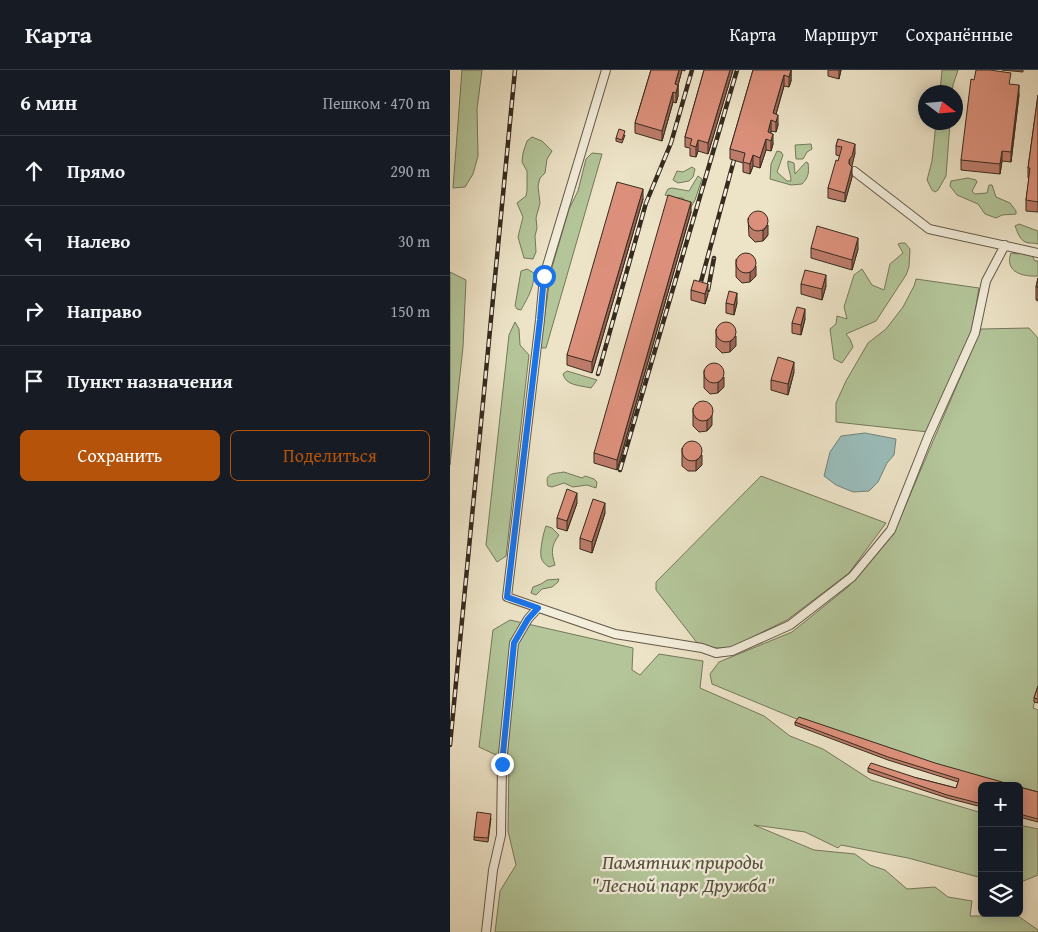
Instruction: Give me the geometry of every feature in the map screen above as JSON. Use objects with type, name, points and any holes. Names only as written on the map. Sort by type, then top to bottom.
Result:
[{"type":"street","points":[[605,73],[544,276],[507,597],[615,634],[702,648],[716,653],[732,651],[790,625],[852,577],[891,530],[928,436],[975,333],[986,281],[1005,245]]},
{"type":"street","points":[[854,171],[929,229],[1038,253]]},
{"type":"street","points":[[486,932],[493,870],[501,835],[502,764],[514,643],[528,619],[538,608]]},
{"type":"green space","points":[[462,70],[482,70],[477,109],[478,156],[473,174],[465,187],[453,188]]},
{"type":"green space","points":[[942,70],[958,70],[953,85],[941,85]]},
{"type":"green space","points":[[935,130],[949,130],[946,176],[935,192],[927,180],[932,161]]},
{"type":"green space","points":[[532,137],[542,141],[552,151],[547,159],[545,173],[540,178],[538,186],[540,203],[536,218],[536,252],[533,259],[524,258],[518,237],[523,217],[517,203],[526,196],[527,171],[522,162],[527,141]]},
{"type":"green space","points":[[811,144],[812,149],[807,152],[803,159],[796,159],[795,145]]},
{"type":"green space","points":[[777,151],[783,155],[777,172],[787,181],[791,181],[788,161],[794,163],[795,174],[806,162],[808,163],[808,174],[802,184],[791,185],[770,179],[771,164]]},
{"type":"green space","points":[[592,153],[602,154],[546,348],[542,348],[541,342],[551,271],[569,209],[578,191],[586,159]]},
{"type":"green space","points":[[692,167],[695,169],[693,177],[689,181],[678,183],[673,180],[677,171],[683,172]]},
{"type":"green space","points":[[698,176],[702,179],[691,207],[686,205],[683,198],[673,198],[665,195],[668,189],[672,188],[689,191]]},
{"type":"green space","points":[[968,178],[977,182],[972,191],[975,194],[987,193],[989,185],[992,185],[996,197],[1010,203],[1016,214],[1002,215],[996,218],[985,214],[978,204],[957,195],[950,186],[951,181]]},
{"type":"green space","points":[[1019,224],[1038,231],[1038,244],[1021,239],[1015,226]]},
{"type":"green space","points":[[905,243],[910,249],[909,267],[906,275],[876,321],[846,334],[853,347],[842,363],[834,359],[830,329],[836,324],[837,316],[847,319],[844,307],[854,275],[862,269],[872,285],[884,290],[890,264],[903,253],[898,244]]},
{"type":"green space","points":[[1024,252],[1031,254],[1035,261],[1038,261],[1038,276],[1021,274],[1016,272],[1010,265],[1011,253],[1018,254]]},
{"type":"green space","points":[[527,269],[534,273],[534,278],[530,292],[521,310],[515,306],[521,271]]},
{"type":"green space","points":[[450,272],[466,280],[463,347],[450,465]]},
{"type":"green space","points":[[916,279],[979,288],[971,335],[928,432],[836,422],[836,403],[846,381],[868,343],[886,329],[903,307]]},
{"type":"green space","points":[[515,322],[519,329],[520,345],[529,355],[506,556],[497,562],[486,545],[509,335]]},
{"type":"green space","points":[[1029,328],[1038,338],[1038,689],[1033,708],[1038,710],[1038,795],[1023,791],[1023,782],[991,782],[799,720],[712,684],[710,674],[719,662],[792,632],[848,587],[895,530],[981,329]]},
{"type":"green space","points":[[567,371],[597,380],[591,388],[570,383],[563,374]]},
{"type":"green space","points":[[564,472],[582,478],[585,476],[594,479],[597,482],[596,488],[587,485],[573,487],[564,483],[552,487],[548,486],[547,478],[551,474]]},
{"type":"green space","points":[[761,476],[886,523],[849,573],[787,620],[730,648],[716,648],[698,644],[656,590],[656,582]]},
{"type":"green space","points":[[546,526],[552,528],[559,535],[552,549],[555,565],[549,567],[543,562],[541,557]]},
{"type":"green space","points":[[559,579],[552,587],[542,589],[536,595],[531,593],[533,587],[547,580]]},
{"type":"green space","name":"Памятник природы \"Лесной парк Дружба\"","points":[[510,620],[633,648],[632,670],[640,675],[659,654],[703,661],[700,688],[764,716],[790,736],[823,749],[871,780],[978,812],[978,877],[908,858],[841,845],[838,848],[805,832],[754,825],[814,850],[855,854],[870,865],[885,870],[907,889],[935,887],[948,897],[972,901],[970,916],[1019,917],[1038,930],[1038,932],[495,932],[500,891],[516,865],[508,831],[509,761],[479,747],[493,630]]},
{"type":"green space","points":[[1023,826],[1038,829],[1038,875],[1023,881]]},
{"type":"water","points":[[865,433],[896,439],[894,455],[887,463],[878,482],[869,491],[853,492],[836,485],[824,476],[830,452],[841,436]]},
{"type":"building","points":[[651,70],[679,70],[675,84],[678,85],[676,93],[673,92],[662,131],[635,123]]},
{"type":"building","points":[[704,70],[730,70],[708,143],[698,140],[696,147],[690,145],[692,139],[685,137]]},
{"type":"building","points":[[753,70],[791,70],[789,77],[784,75],[773,113],[778,115],[776,122],[771,120],[768,132],[773,134],[771,141],[766,139],[760,158],[753,155],[750,164],[743,162],[745,153],[730,149]]},
{"type":"building","points":[[976,70],[1011,73],[1009,84],[1019,85],[1011,152],[1002,151],[1000,164],[961,160],[971,79],[974,80]]},
{"type":"building","points":[[1038,95],[1038,202],[1026,200],[1030,168],[1028,168]]},
{"type":"building","points":[[619,129],[625,131],[622,140],[616,138]]},
{"type":"building","points":[[838,139],[855,144],[849,160],[849,164],[852,167],[845,193],[828,188],[842,147],[836,146]]},
{"type":"building","points":[[617,182],[643,189],[592,362],[567,355]]},
{"type":"building","points":[[668,195],[691,202],[617,460],[594,453]]},
{"type":"building","points":[[758,211],[765,214],[768,221],[765,228],[758,231],[751,228],[748,221],[751,214]]},
{"type":"building","points":[[817,226],[858,238],[852,260],[811,248]]},
{"type":"building","points":[[746,253],[753,256],[756,263],[753,270],[746,273],[739,270],[736,263],[739,256]]},
{"type":"building","points":[[805,270],[826,275],[822,289],[801,284]]},
{"type":"building","points":[[694,280],[708,284],[705,294],[691,290]]},
{"type":"building","points":[[729,291],[737,293],[734,305],[726,303]]},
{"type":"building","points":[[797,307],[805,309],[801,325],[792,323]]},
{"type":"building","points":[[726,322],[733,325],[736,332],[733,339],[726,342],[719,339],[716,332],[719,325]]},
{"type":"building","points":[[778,357],[794,362],[788,384],[771,380]]},
{"type":"building","points":[[714,363],[721,366],[724,373],[721,380],[714,383],[707,380],[704,373],[707,366]]},
{"type":"building","points":[[703,401],[710,404],[713,411],[710,418],[703,421],[696,418],[693,411],[696,404]]},
{"type":"building","points":[[692,441],[699,444],[702,451],[699,458],[692,461],[685,458],[682,451],[685,444]]},
{"type":"building","points":[[567,489],[577,493],[567,521],[557,518]]},
{"type":"building","points":[[593,499],[605,503],[592,542],[580,538]]},
{"type":"building","points":[[1038,686],[1038,699],[1034,698]]},
{"type":"building","points":[[799,717],[935,763],[1002,782],[978,782],[978,803],[947,795],[868,768],[871,763],[956,788],[959,779],[888,757],[795,722]]},
{"type":"building","points":[[1023,788],[1038,792],[1038,819],[1023,815]]},
{"type":"building","points":[[477,812],[491,814],[488,838],[474,837]]},
{"type":"railway","points":[[450,745],[515,70]]},
{"type":"railway","points":[[598,374],[646,203],[671,143],[692,70]]},
{"type":"railway","points":[[620,470],[737,70]]},
{"type":"railway","points":[[699,289],[734,160]]},
{"type":"railway","points":[[708,290],[714,258]]},
{"type":"route","points":[[502,764],[514,643],[528,619],[538,608],[507,597],[544,276]]}]
